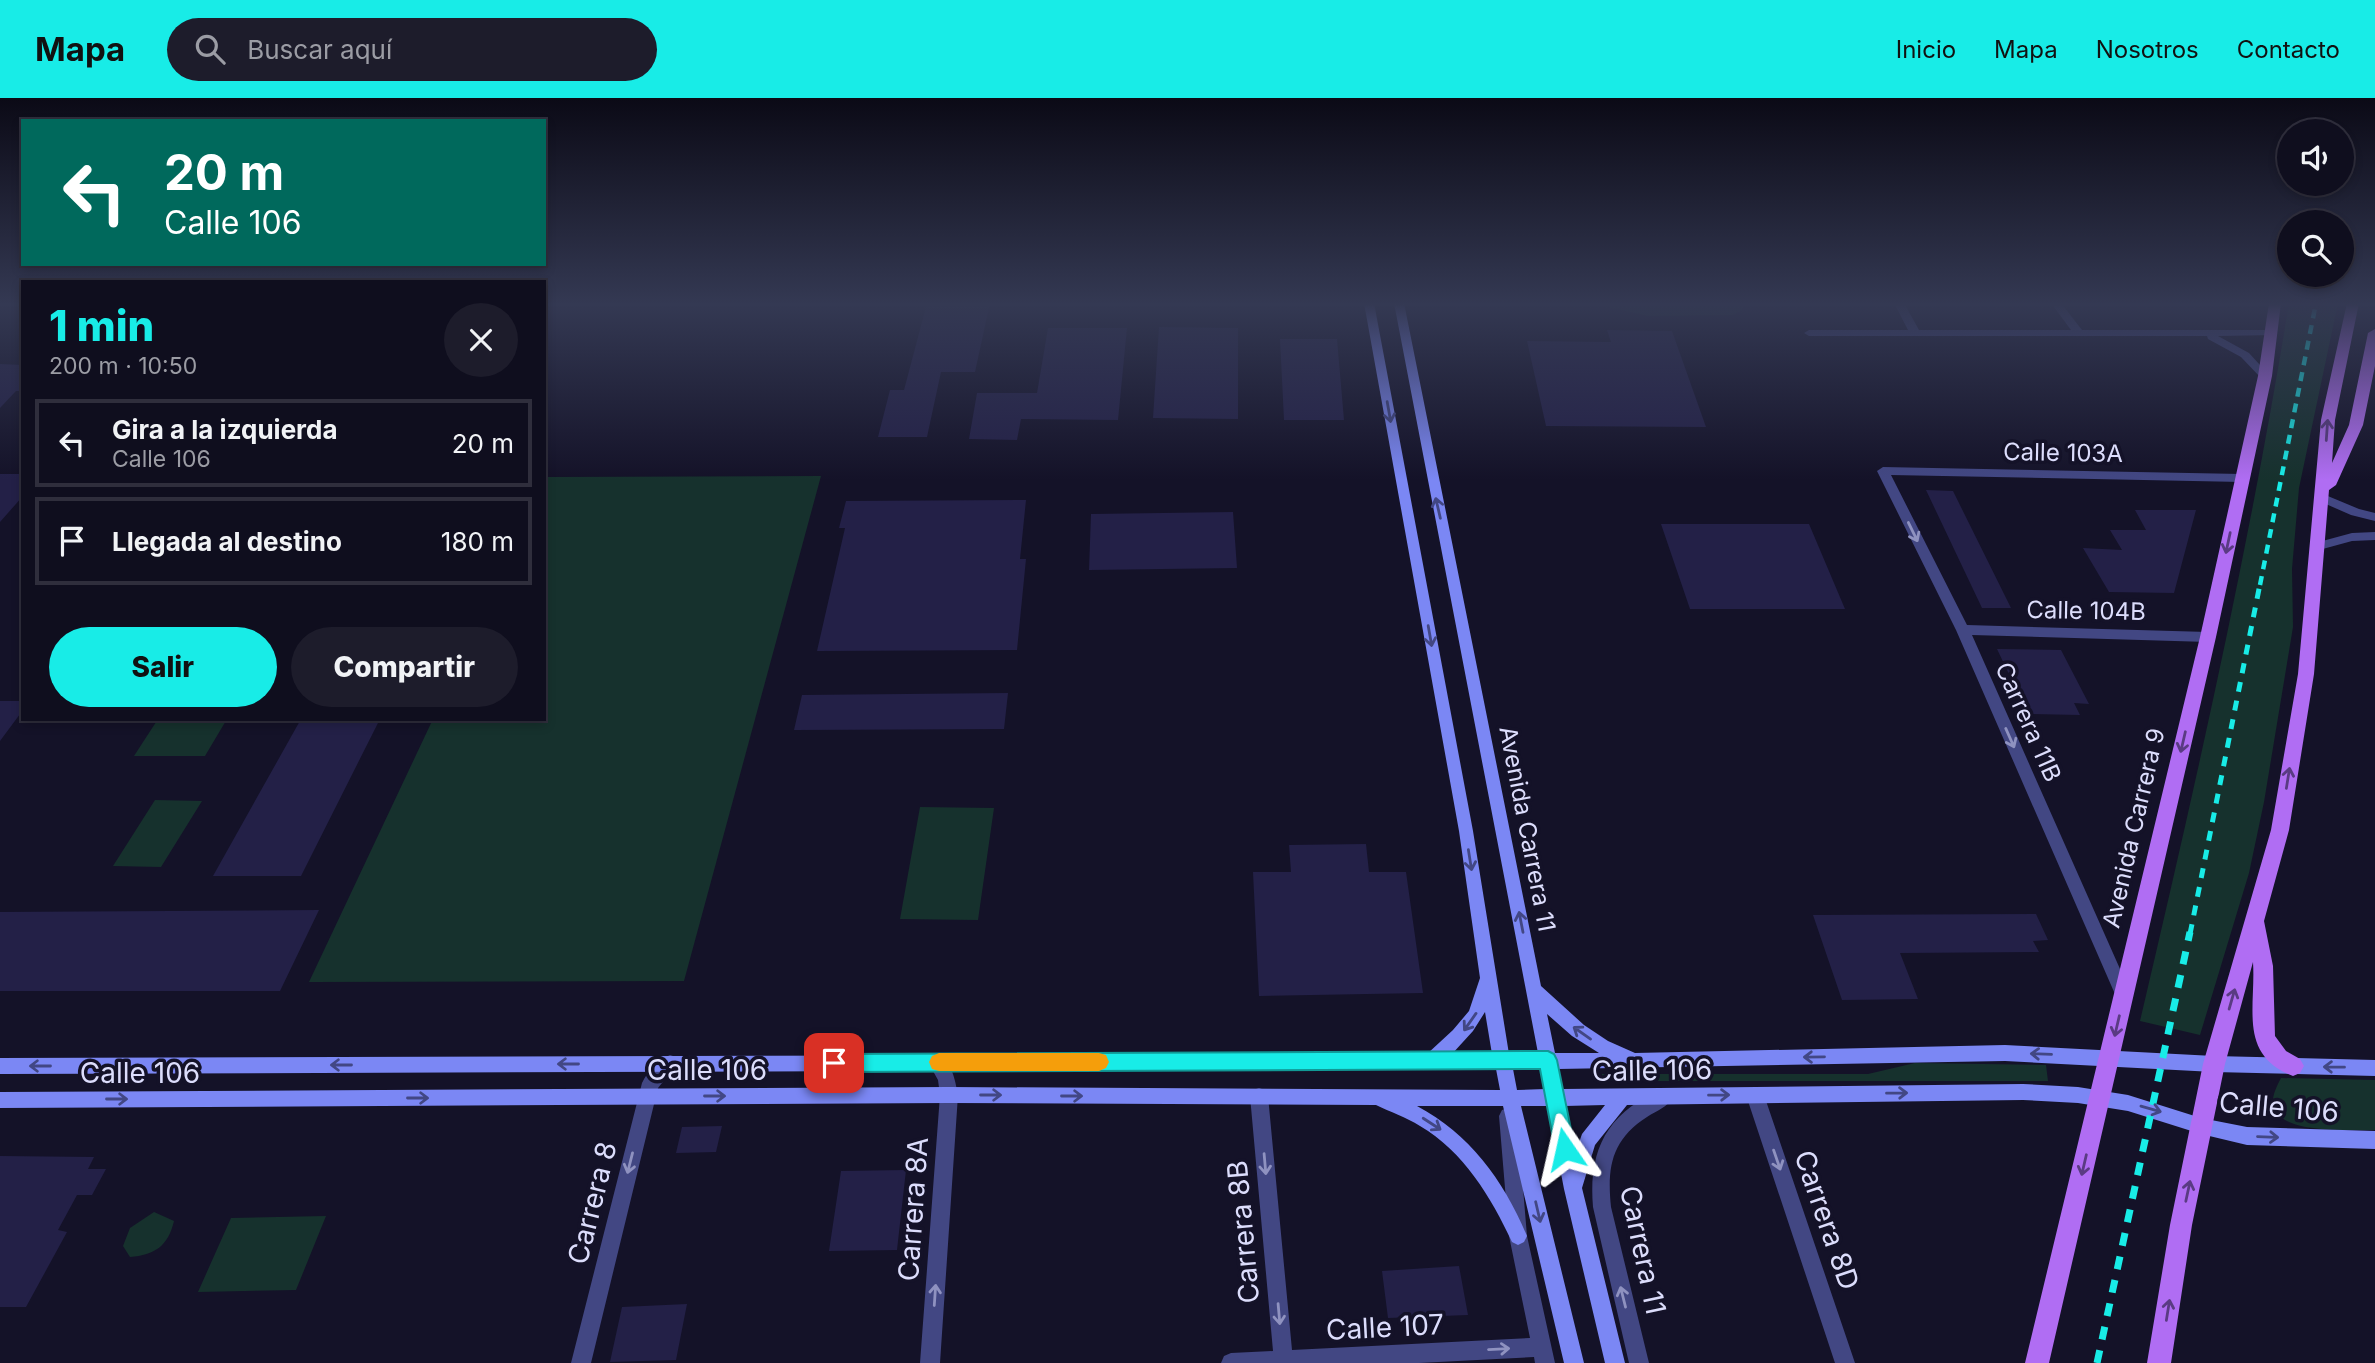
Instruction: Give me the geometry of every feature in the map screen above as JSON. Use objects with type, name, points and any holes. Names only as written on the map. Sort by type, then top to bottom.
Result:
[{"type":"main road","points":[[1380,362],[1466,831],[1510,1098],[1574,1363]]},
{"type":"main road","name":"Avenida Carrera 11","points":[[1411,362],[1573,1189],[1615,1363]]},
{"type":"main road","name":"Avenida Carrera 9","points":[[2037,1363],[2208,637],[2267,362]]},
{"type":"main road","points":[[2159,1363],[2181,1225],[2214,1064],[2284,805],[2306,674],[2328,420],[2340,362]]},
{"type":"main road","points":[[2323,498],[2356,425],[2369,362]]},
{"type":"main road","points":[[2255,919],[2263,967],[2261,1030],[2271,1050],[2293,1066]]},
{"type":"main road","points":[[1432,1060],[1454,1042],[1476,1014],[1487,986],[1488,973]]},
{"type":"main road","points":[[1534,989],[1559,1015],[1588,1038],[1605,1048],[1641,1061]]},
{"type":"main road","name":"Calle 106","points":[[0,1066],[1641,1061],[2005,1053],[2214,1064],[2375,1068]]},
{"type":"main road","name":"Calle 106","points":[[0,1100],[948,1095],[1510,1098],[2023,1092],[2100,1098],[2152,1108],[2201,1126],[2247,1136],[2375,1140]]},
{"type":"main road","points":[[1573,1189],[1588,1140],[1623,1096]]},
{"type":"main road","points":[[1370,1097],[1425,1119],[1465,1150],[1494,1187],[1518,1236]]},
{"type":"street","points":[[2250,362],[2265,376]]},
{"type":"street","name":"Calle 103A","points":[[1883,471],[2242,478]]},
{"type":"street","name":"Carrera 11B","points":[[1883,471],[1963,630],[2124,996]]},
{"type":"street","points":[[2323,498],[2355,512],[2375,517]]},
{"type":"street","points":[[2319,546],[2352,537],[2375,536]]},
{"type":"street","name":"Calle 104B","points":[[1963,630],[2208,637]]},
{"type":"street","name":"Carrera 8A","points":[[930,1363],[948,1095],[946,1077],[936,1062]]},
{"type":"street","name":"Carrera 8","points":[[581,1363],[651,1083],[670,1063]]},
{"type":"street","name":"Carrera 8D","points":[[1755,1095],[1845,1363]]},
{"type":"street","name":"Carrera 8B","points":[[1259,1096],[1284,1362]]},
{"type":"street","name":"Carrera 11","points":[[1639,1363],[1600,1207],[1599,1175],[1609,1143],[1620,1128],[1644,1108],[1668,1096]]},
{"type":"street","points":[[1510,1098],[1508,1118],[1518,1236],[1544,1355]]},
{"type":"street","name":"Calle 107","points":[[1231,1363],[1544,1355]]},
{"type":"green space","points":[[2279,362],[2326,362],[2299,488],[2292,569],[2293,627],[2264,802],[2249,873],[2200,1035],[2140,1021],[2221,663]]},
{"type":"green space","points":[[821,476],[684,981],[309,982],[432,721],[546,721],[547,477]]},
{"type":"green space","points":[[157,721],[226,721],[205,756],[134,756]]},
{"type":"green space","points":[[155,800],[202,801],[161,867],[113,866]]},
{"type":"green space","points":[[920,807],[994,808],[978,920],[900,919]]},
{"type":"green space","points":[[1915,1063],[2046,1065],[2048,1081],[1602,1081],[1602,1074],[1868,1074]]},
{"type":"green space","points":[[2281,1078],[2375,1080],[2375,1130],[2317,1129],[2288,1121],[2278,1114],[2273,1104]]},
{"type":"green space","points":[[154,1212],[174,1221],[168,1237],[159,1248],[147,1254],[130,1257],[123,1246],[130,1228]]},
{"type":"green space","points":[[326,1216],[296,1290],[198,1292],[231,1218]]},
{"type":"building","points":[[911,362],[977,362],[975,372],[941,372],[927,437],[878,437],[890,390],[904,390]]},
{"type":"building","points":[[1042,362],[1124,362],[1118,420],[1021,419],[1017,440],[969,439],[977,393],[1037,393]]},
{"type":"building","points":[[1157,362],[1238,362],[1238,419],[1153,418]]},
{"type":"building","points":[[1281,362],[1339,362],[1344,420],[1284,420]]},
{"type":"building","points":[[1532,362],[1683,362],[1706,427],[1546,426]]},
{"type":"building","points":[[0,364],[21,365],[21,391],[16,391],[0,408]]},
{"type":"building","points":[[0,474],[21,474],[21,498],[0,522]]},
{"type":"building","points":[[1926,490],[1953,491],[2011,608],[1982,608]]},
{"type":"building","points":[[1026,500],[1020,559],[1026,559],[1017,650],[817,651],[845,528],[839,528],[846,501]]},
{"type":"building","points":[[2135,510],[2196,510],[2174,593],[2109,592],[2083,548],[2122,550],[2110,530],[2146,530]]},
{"type":"building","points":[[1233,512],[1237,568],[1089,570],[1091,514]]},
{"type":"building","points":[[1661,524],[1809,524],[1845,609],[1690,609]]},
{"type":"building","points":[[1997,649],[2061,650],[2089,704],[2074,703],[2080,715],[2028,714]]},
{"type":"building","points":[[1008,693],[1004,729],[794,730],[802,695]]},
{"type":"building","points":[[0,701],[21,701],[21,713],[0,741]]},
{"type":"building","points":[[300,721],[379,721],[301,876],[213,876]]},
{"type":"building","points":[[1366,844],[1369,872],[1406,872],[1423,993],[1259,996],[1253,872],[1291,872],[1289,845]]},
{"type":"building","points":[[319,910],[280,991],[0,991],[0,912]]},
{"type":"building","points":[[2036,914],[2048,940],[2033,941],[2039,952],[1900,953],[1918,999],[1842,1000],[1813,915]]},
{"type":"building","points":[[722,1126],[716,1152],[676,1153],[682,1127]]},
{"type":"building","points":[[0,1156],[94,1157],[88,1169],[106,1169],[92,1195],[77,1195],[58,1230],[67,1232],[26,1307],[0,1307]]},
{"type":"building","points":[[906,1170],[897,1250],[829,1251],[841,1171]]},
{"type":"building","points":[[1459,1266],[1468,1315],[1388,1318],[1382,1271]]},
{"type":"building","points":[[687,1304],[676,1360],[610,1362],[622,1307]]},
{"type":"railway","points":[[2260,585],[2304,362]]},
{"type":"railway","points":[[2190,934],[2260,584]]},
{"type":"railway","points":[[2097,1363],[2190,932]]},
{"type":"slow traffic","points":[[939,1062],[1099,1062]]},
{"type":"route","points":[[834,1063],[1548,1060],[1565,1149]]}]
